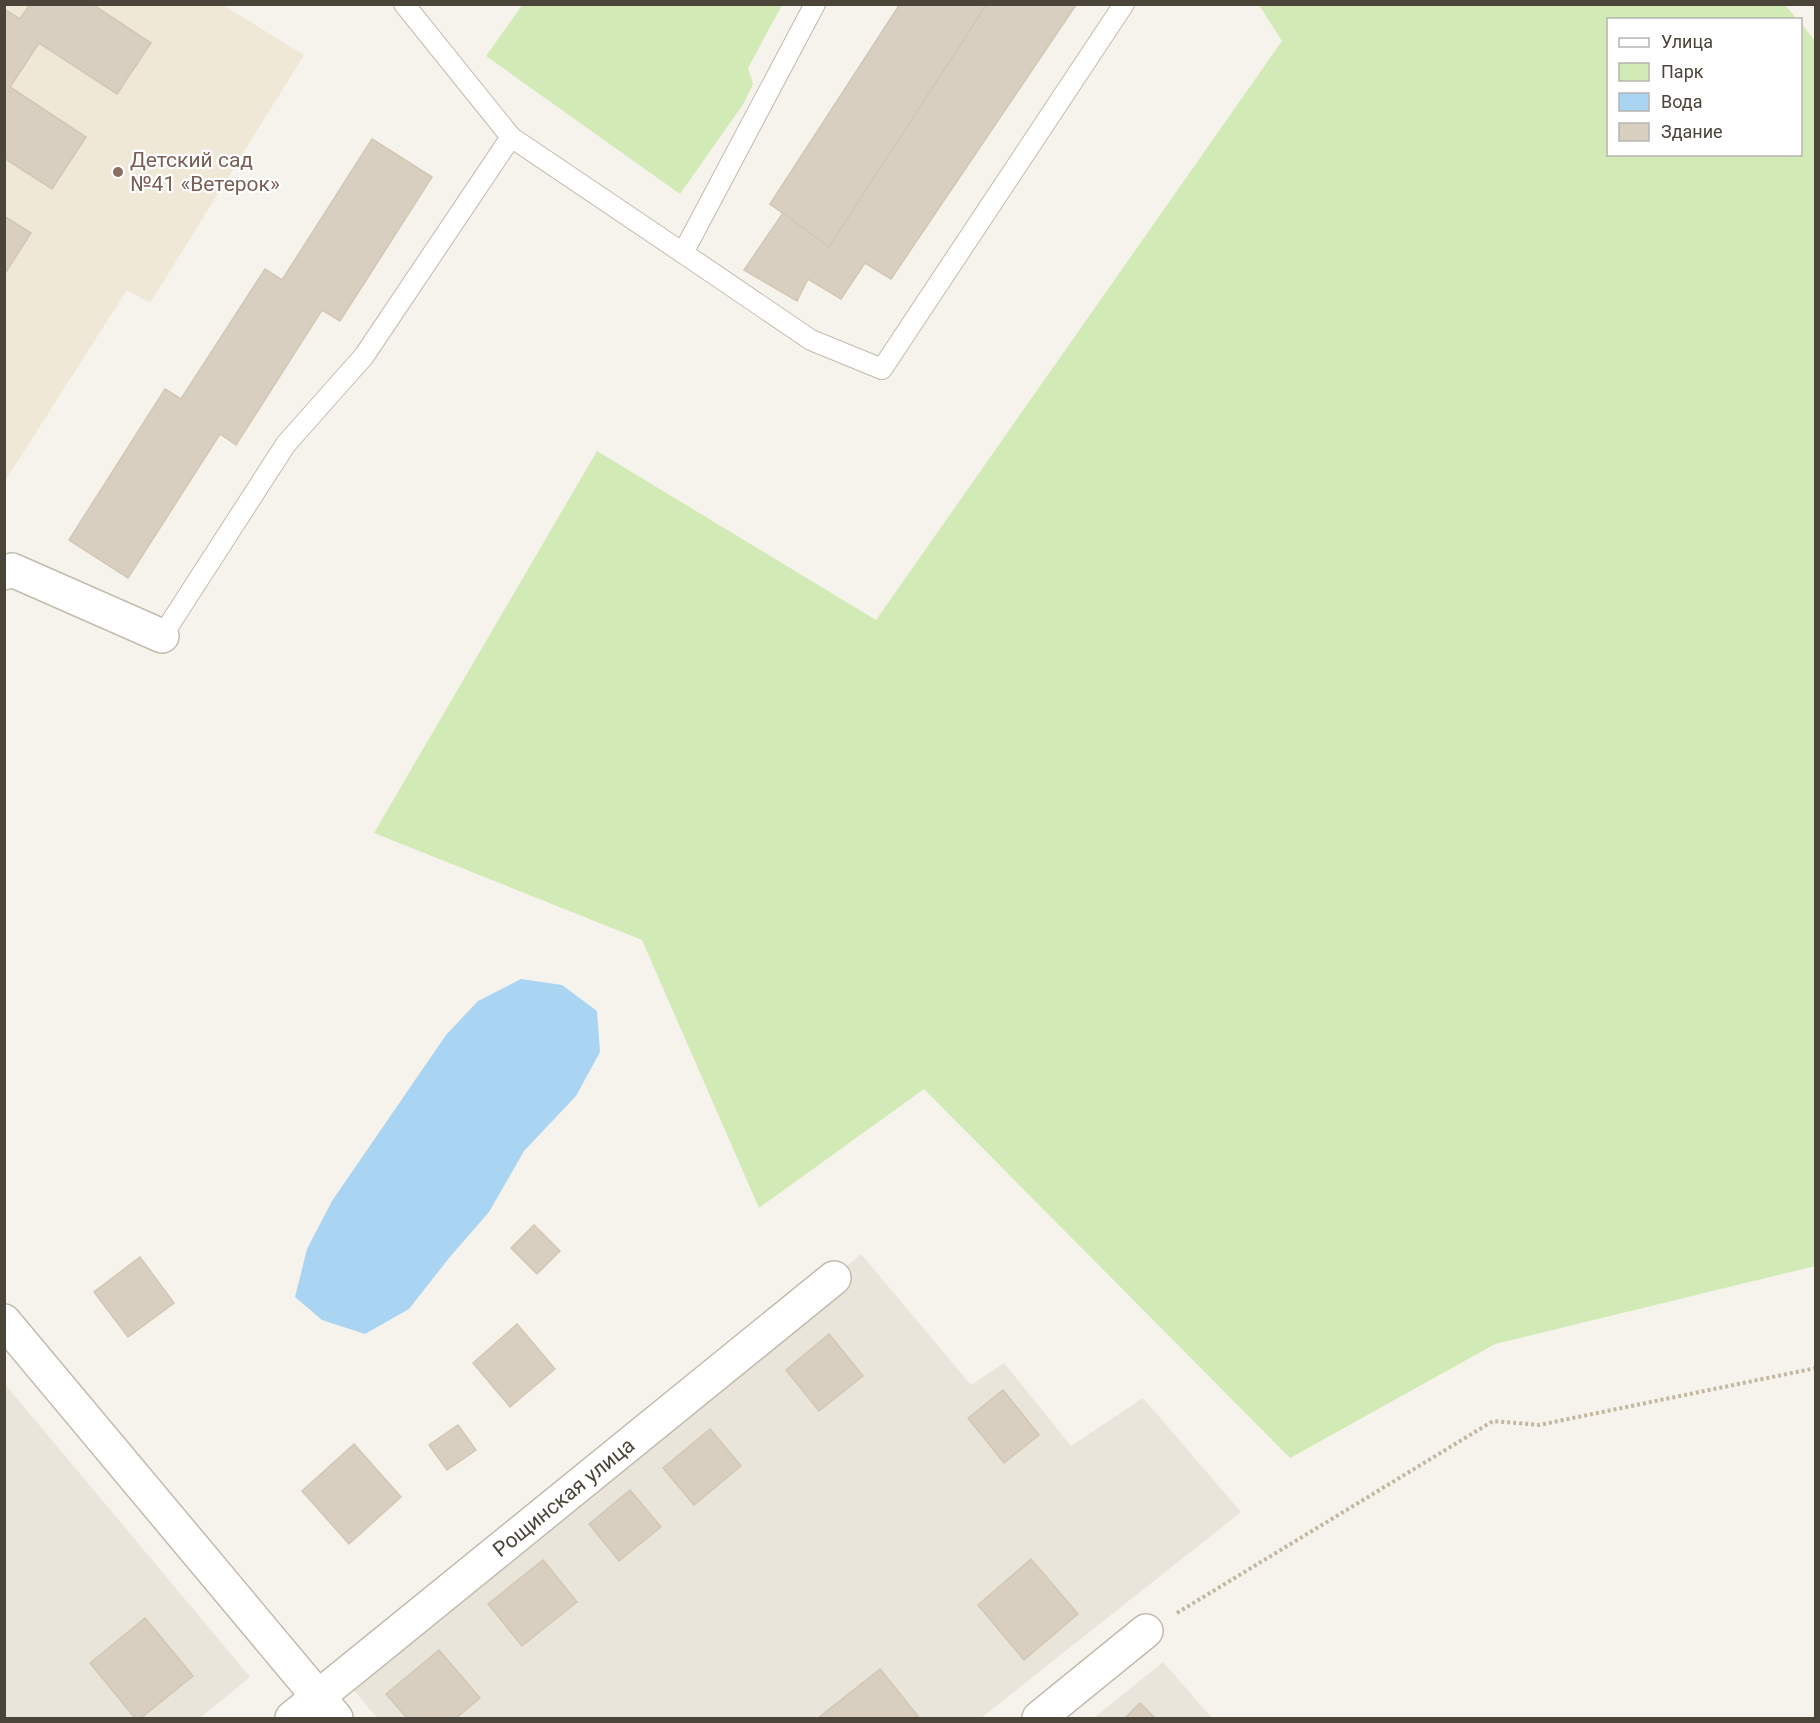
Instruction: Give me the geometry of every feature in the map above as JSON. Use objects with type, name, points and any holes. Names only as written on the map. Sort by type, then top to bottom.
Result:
[{"type":"street","points":[[4,573],[12,570],[162,636]]},
{"type":"street","name":"Рощинская улица","points":[[292,1719],[328,1708],[834,1278]]},
{"type":"street","points":[[4,1321],[328,1708]]},
{"type":"street","points":[[1039,1719],[1146,1631]]},
{"type":"lane","points":[[404,4],[511,137],[811,340],[882,369],[1124,4]]},
{"type":"lane","points":[[683,253],[814,4]]},
{"type":"lane","points":[[162,636],[286,444],[364,356],[511,137]]},
{"type":"path","points":[[1146,1631],[1493,1421],[1539,1425],[1815,1368]]},
{"type":"shaded area","name":"Детский сад №41 «Ветерок»","points":[[5,5],[223,5],[304,55],[150,303],[127,290],[5,481]]},
{"type":"shaded area","points":[[861,1254],[971,1385],[1004,1363],[1071,1446],[1143,1398],[1241,1512],[981,1718],[377,1718],[351,1687]]},
{"type":"shaded area","points":[[4,1383],[250,1677],[200,1718],[5,1718]]},
{"type":"shaded area","points":[[1163,1662],[1212,1718],[1094,1718]]},
{"type":"green space","points":[[523,4],[782,5],[748,68],[753,84],[744,103],[680,194],[486,56]]},
{"type":"green space","points":[[1259,5],[1785,5],[1796,18],[1607,18],[1607,156],[1802,156],[1802,24],[1815,41],[1815,1266],[1495,1344],[1290,1458],[924,1089],[759,1208],[642,940],[374,833],[597,451],[876,620],[1282,41]]},
{"type":"water","points":[[521,979],[562,985],[597,1011],[600,1052],[576,1096],[524,1151],[489,1212],[409,1309],[365,1334],[322,1320],[295,1297],[307,1249],[332,1201],[446,1035],[478,1001]]},
{"type":"building","points":[[30,4],[92,4],[151,43],[117,94],[39,43],[10,87],[86,137],[52,189],[4,158],[4,9],[20,19]]},
{"type":"building","points":[[900,4],[987,4],[829,247],[770,204]]},
{"type":"building","points":[[987,4],[1076,5],[891,279],[865,263],[841,299],[808,279],[797,301],[744,270],[783,213],[829,247]]},
{"type":"building","points":[[372,139],[432,177],[340,321],[322,310],[236,445],[220,434],[128,578],[69,540],[165,389],[181,399],[265,269],[282,280]]},
{"type":"building","points":[[4,216],[31,233],[4,275]]},
{"type":"building","points":[[534,1225],[560,1251],[537,1274],[511,1248]]},
{"type":"building","points":[[140,1257],[174,1303],[128,1337],[94,1292]]},
{"type":"building","points":[[517,1324],[555,1369],[510,1407],[473,1363]]},
{"type":"building","points":[[829,1334],[863,1376],[819,1411],[786,1370]]},
{"type":"building","points":[[1003,1390],[1039,1435],[1004,1463],[968,1418]]},
{"type":"building","points":[[458,1425],[476,1450],[447,1470],[429,1445]]},
{"type":"building","points":[[710,1429],[741,1466],[694,1505],[663,1468]]},
{"type":"building","points":[[354,1444],[401,1497],[349,1544],[302,1491]]},
{"type":"building","points":[[630,1490],[661,1527],[619,1561],[589,1524]]},
{"type":"building","points":[[1031,1559],[1078,1614],[1024,1660],[978,1605]]},
{"type":"building","points":[[543,1560],[577,1602],[522,1646],[488,1604]]},
{"type":"building","points":[[145,1618],[193,1676],[141,1718],[135,1718],[90,1663]]},
{"type":"building","points":[[439,1650],[480,1698],[456,1718],[407,1718],[386,1694]]},
{"type":"building","points":[[880,1669],[918,1716],[915,1718],[818,1718]]},
{"type":"building","points":[[1140,1703],[1155,1718],[1125,1718]]},
{"type":"place","name":"Детский сад №41 «Ветерок»","points":[[118,172]]}]
